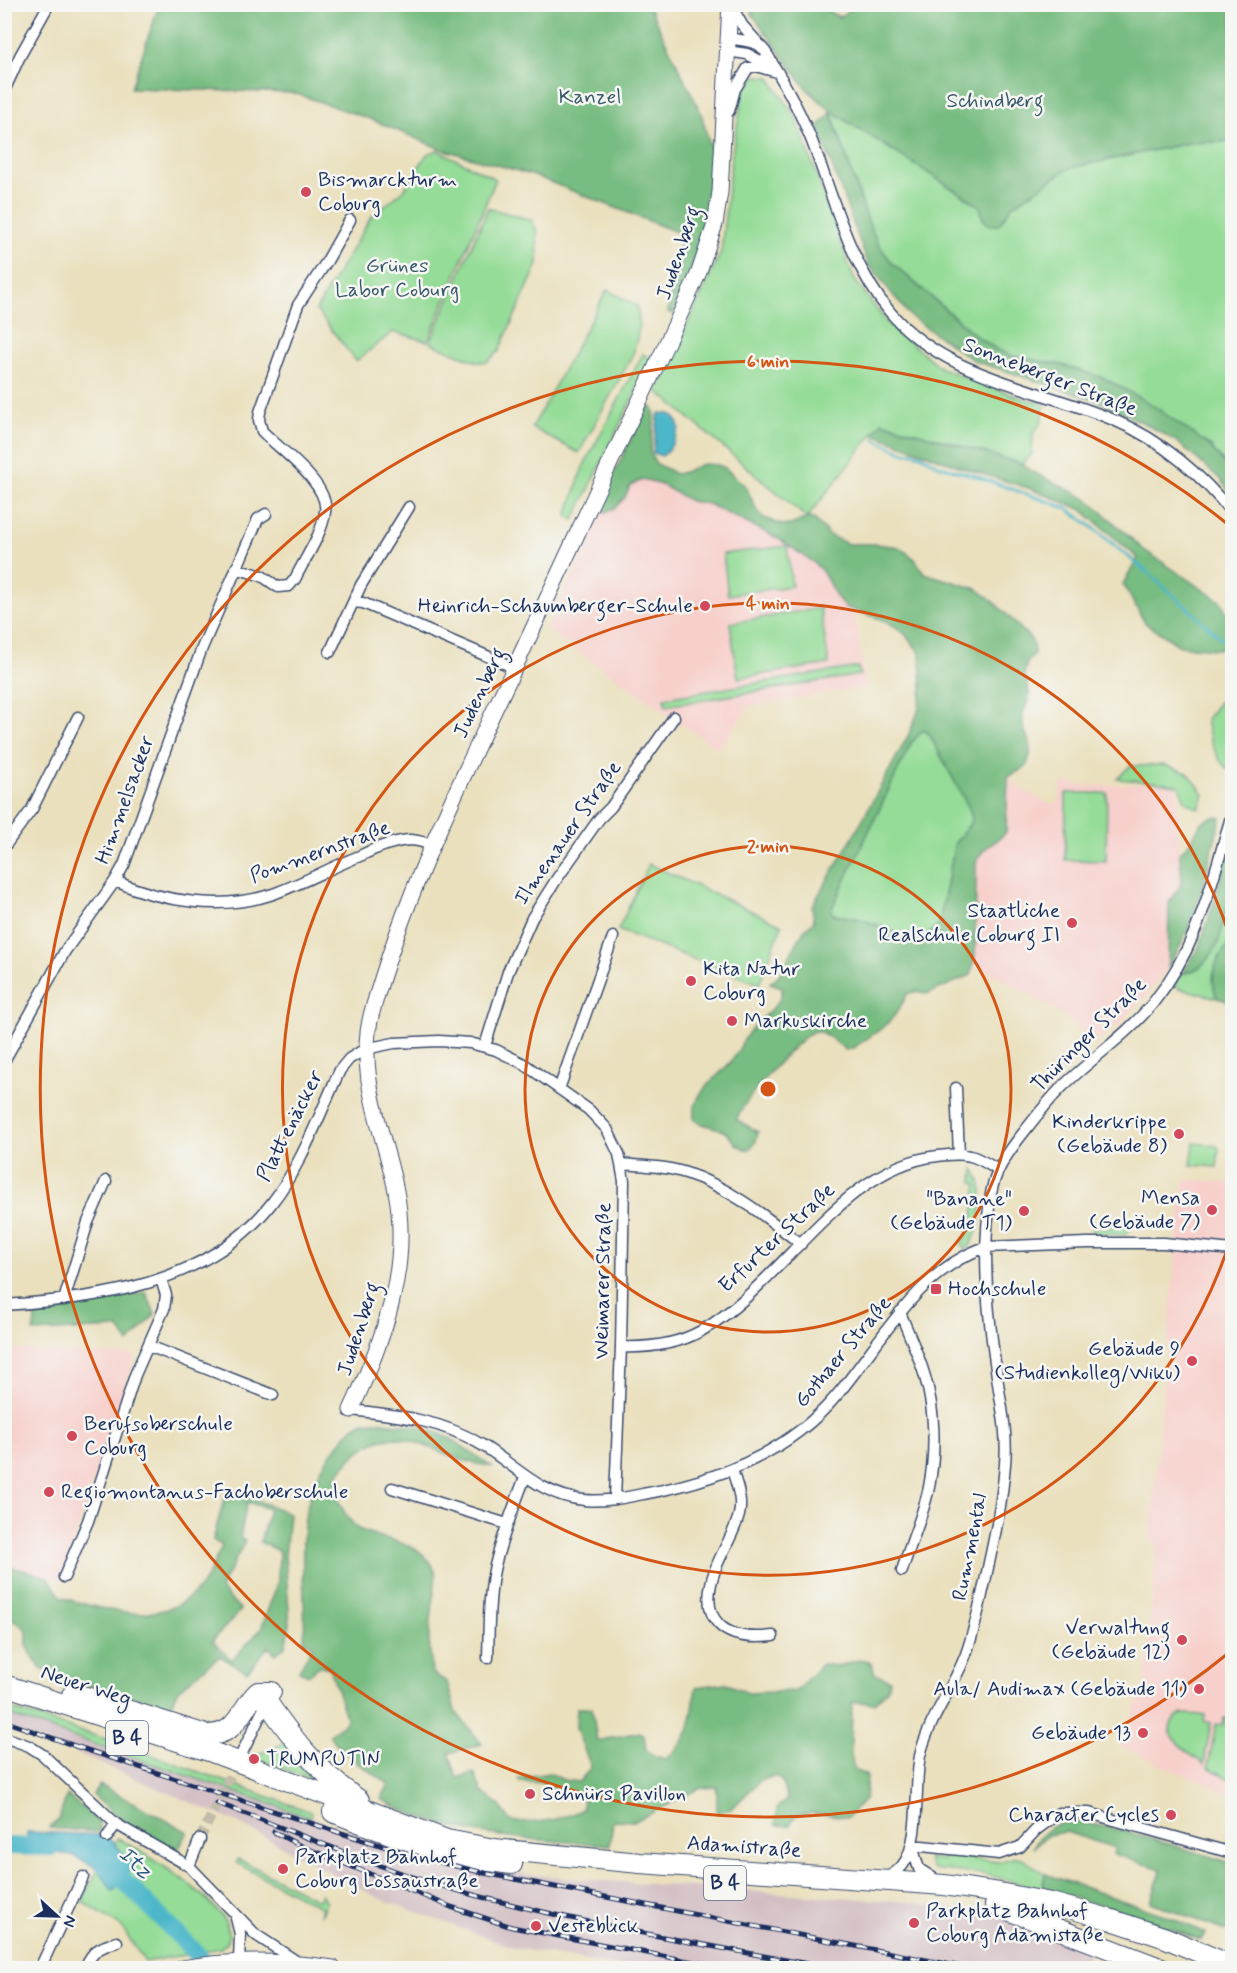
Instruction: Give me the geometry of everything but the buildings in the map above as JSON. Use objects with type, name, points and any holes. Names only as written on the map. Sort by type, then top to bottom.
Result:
[{"type":"highway","name":"Neuer Weg","points":[[4,1685],[209,1751],[248,1767]]},
{"type":"highway","points":[[42,1696],[86,1697],[206,1735],[216,1735],[234,1725],[258,1692],[269,1697]]},
{"type":"highway","name":"B 4","points":[[269,1697],[306,1754],[342,1789],[386,1818]]},
{"type":"highway","name":"Neuer Weg","points":[[4,1699],[203,1763],[248,1767]]},
{"type":"highway","name":"Adamistraße","points":[[248,1767],[447,1840],[494,1849],[640,1863],[944,1885],[999,1893],[1109,1918],[1166,1938],[1233,1966]]},
{"type":"highway","name":"Adamistraße","points":[[248,1767],[406,1840],[442,1852],[484,1861],[736,1884],[921,1896],[995,1905],[1047,1915],[1106,1931],[1206,1968]]},
{"type":"highway","points":[[995,1905],[1160,1968]]},
{"type":"street","points":[[4,91],[20,56],[49,4]]},
{"type":"street","name":"Judenberg","points":[[351,1410],[374,1362],[383,1335],[396,1290],[399,1252],[397,1194],[386,1146],[375,1116],[369,1085],[366,1049],[371,1014],[392,946],[432,846],[699,272],[720,192],[731,4]]},
{"type":"street","name":"Sonneberger Straße","points":[[731,4],[742,26],[767,52],[797,107],[816,151],[835,207],[866,279],[896,320],[927,345],[971,369],[1083,408],[1133,429],[1184,464],[1233,513]]},
{"type":"street","points":[[728,44],[750,41],[767,52]]},
{"type":"street","name":"Sonneberger Straße","points":[[728,44],[738,52],[758,59],[777,72]]},
{"type":"street","points":[[722,134],[735,89],[748,68],[756,66],[777,72]]},
{"type":"street","points":[[236,568],[262,576],[278,586],[289,586],[295,579],[321,527],[326,504],[317,484],[262,431],[259,420],[298,306],[350,220]]},
{"type":"street","points":[[330,652],[362,585],[409,507]]},
{"type":"street","name":"Himmelsacker","points":[[4,1061],[65,951],[115,881],[134,841],[202,648],[258,519],[266,514]]},
{"type":"street","points":[[353,602],[363,603],[515,668]]},
{"type":"street","points":[[4,847],[32,809],[78,717]]},
{"type":"street","name":"Ilmenauer Straße","points":[[485,1046],[508,972],[532,918],[599,819],[611,807],[674,717]]},
{"type":"street","name":"Thüringer Straße","points":[[986,1247],[990,1195],[998,1170],[1030,1124],[1062,1088],[1134,1024],[1166,985],[1199,924],[1233,814]]},
{"type":"street","name":"Pommernstraße","points":[[115,881],[146,892],[180,900],[233,902],[273,894],[372,850],[399,841],[412,840],[432,846]]},
{"type":"street","points":[[559,1089],[613,937]]},
{"type":"street","name":"Weimarer Straße","points":[[366,1049],[394,1043],[439,1041],[485,1046],[524,1064],[589,1110],[607,1130],[621,1164],[624,1181],[615,1499]]},
{"type":"street","name":"Plattenäcker","points":[[4,1305],[64,1300],[111,1292],[161,1279],[188,1268],[226,1246],[262,1215],[272,1203],[294,1168],[340,1070],[349,1059],[366,1049]]},
{"type":"street","points":[[956,1088],[959,1154]]},
{"type":"street","name":"Erfurter Straße","points":[[621,1347],[657,1346],[676,1342],[700,1332],[736,1306],[851,1196],[892,1168],[921,1158],[959,1154],[980,1159],[998,1170]]},
{"type":"street","points":[[621,1164],[664,1168],[687,1173],[716,1186],[753,1208],[801,1244]]},
{"type":"street","points":[[64,1300],[88,1222],[106,1181]]},
{"type":"street","points":[[986,1247],[1087,1243],[1183,1244],[1233,1251]]},
{"type":"street","name":"Gothaer Straße","points":[[351,1410],[414,1418],[454,1431],[483,1445],[525,1477],[555,1493],[569,1497],[584,1500],[615,1499],[689,1484],[732,1469],[781,1444],[820,1414],[844,1388],[900,1312],[929,1282],[952,1262],[986,1247]]},
{"type":"street","name":"Rummental","points":[[881,1882],[903,1865],[912,1845],[920,1758],[925,1738],[966,1654],[993,1544],[1005,1463],[1005,1419],[995,1355],[986,1271],[986,1247]]},
{"type":"street","points":[[64,1577],[88,1521],[135,1375],[166,1302],[161,1279]]},
{"type":"street","points":[[900,1312],[925,1376],[932,1405],[931,1471],[928,1489],[902,1571]]},
{"type":"street","points":[[148,1346],[273,1395]]},
{"type":"street","points":[[732,1469],[741,1506],[731,1536],[714,1572],[710,1608],[716,1622],[729,1633],[758,1638],[774,1636]]},
{"type":"street","points":[[488,1658],[490,1595],[494,1569],[507,1524],[525,1477]]},
{"type":"street","points":[[392,1488],[507,1524]]},
{"type":"street","points":[[248,1767],[269,1697]]},
{"type":"street","points":[[4,1737],[29,1746],[43,1755],[116,1824],[189,1866],[234,1915],[256,1935],[300,1964]]},
{"type":"street","points":[[912,1845],[999,1854],[1020,1847],[1036,1830],[1059,1813],[1089,1813],[1233,1853]]},
{"type":"street","points":[[107,1837],[116,1824]]},
{"type":"street","points":[[189,1866],[200,1839]]},
{"type":"street","name":"Rummental","points":[[912,1845],[919,1869],[944,1885]]},
{"type":"street","points":[[40,1968],[84,1877]]},
{"type":"street","points":[[234,1915],[240,1934],[239,1962]]},
{"type":"street","points":[[85,1968],[90,1956],[98,1947],[117,1942]]},
{"type":"street","points":[[182,1968],[239,1962],[300,1964],[333,1968]]},
{"type":"shaded area","name":"Heinrich-Schaumberger-Schule","points":[[624,464],[776,536],[850,583],[866,687],[750,706],[718,749],[546,629]]},
{"type":"shaded area","name":"Staatliche Realschule Coburg II","points":[[1008,777],[1025,791],[1047,803],[1058,804],[1062,782],[1085,786],[1164,783],[1177,787],[1181,881],[1173,894],[1167,942],[1168,967],[1121,1023],[1100,1040],[1081,1031],[1054,1009],[974,964],[976,863],[979,854],[1006,832]]},
{"type":"shaded area","points":[[1184,1179],[1232,1183],[1232,1794],[1120,1746],[1145,1682],[1157,1544],[1150,1538]]},
{"type":"shaded area","points":[[5,1349],[136,1355],[60,1580],[5,1565]]},
{"type":"shaded area","points":[[4,1714],[440,1860],[507,1872],[576,1879],[910,1902],[987,1913],[1092,1948],[1086,1968],[628,1968],[515,1948],[378,1898],[238,1823],[72,1751],[5,1731]]},
{"type":"green space","name":"Schindberg","points":[[753,4],[821,5],[839,17],[858,4],[1232,5],[1232,141],[1189,143],[1069,168],[1012,206],[999,225],[989,225],[983,219],[980,206],[831,111],[807,89],[752,14]]},
{"type":"green space","name":"Kanzel","points":[[159,5],[645,5],[649,7],[701,113],[715,165],[705,226],[687,283],[673,314],[668,312],[682,234],[532,175],[441,149],[370,119],[294,93],[131,88]]},
{"type":"green space","points":[[756,76],[769,77],[796,118],[854,279],[888,324],[941,368],[1018,397],[1045,404],[1042,421],[1033,434],[1032,454],[1022,464],[882,422],[807,518],[657,391],[721,252],[732,153],[745,83]]},
{"type":"green space","points":[[831,111],[980,206],[983,219],[999,224],[1012,206],[1069,168],[1189,143],[1232,141],[1232,472],[1210,446],[1149,403],[1062,365],[1012,356],[996,349],[978,337],[892,263],[878,244],[868,221]]},
{"type":"green space","points":[[831,113],[868,221],[878,244],[892,263],[977,337],[996,349],[1012,356],[1062,365],[1104,378],[1149,403],[1210,446],[1232,474],[1232,496],[1220,479],[1176,441],[1142,422],[1098,401],[975,361],[911,317],[868,264],[818,127]]},
{"type":"green space","name":"Grünes Labor Coburg","points":[[437,150],[496,179],[428,341],[393,332],[356,361],[316,310],[371,217],[404,190],[427,154]]},
{"type":"green space","points":[[488,208],[531,220],[537,231],[538,264],[499,351],[487,362],[478,362],[430,343]]},
{"type":"green space","points":[[607,290],[637,306],[639,325],[637,338],[632,356],[579,453],[532,428]]},
{"type":"green space","points":[[643,354],[651,359],[574,520],[567,516],[583,467]]},
{"type":"green space","points":[[647,406],[653,408],[655,416],[650,451],[655,463],[676,474],[703,464],[718,465],[725,468],[746,487],[757,511],[764,518],[782,525],[791,525],[807,518],[814,519],[830,536],[848,544],[899,547],[915,559],[924,573],[977,589],[993,601],[1029,637],[1033,644],[1034,653],[1024,673],[1030,695],[1023,714],[1023,726],[1030,744],[1030,755],[1026,767],[1008,777],[1006,832],[982,852],[976,863],[975,955],[971,975],[928,994],[917,991],[907,994],[891,1020],[853,1048],[846,1050],[819,1031],[808,1035],[771,1071],[740,1113],[737,1120],[758,1132],[756,1141],[749,1150],[736,1144],[722,1130],[694,1120],[697,1101],[707,1086],[733,1059],[750,1031],[780,999],[782,987],[770,983],[779,975],[804,930],[814,921],[812,907],[908,736],[918,712],[922,689],[920,653],[906,635],[896,627],[886,621],[845,607],[822,571],[813,562],[777,538],[708,504],[690,501],[664,486],[647,480],[630,486],[625,497],[615,508],[606,512],[603,510],[601,500]],"holes":[[[922,731],[926,731],[969,808],[972,818],[955,843],[939,925],[927,935],[910,940],[867,921],[835,915],[831,910],[911,743]]]},
{"type":"green space","points":[[882,422],[1022,464],[1033,472],[1089,500],[1143,549],[1221,602],[1232,623],[1232,645],[1217,649],[1180,646],[1145,623],[1123,584],[1138,558],[1081,509],[1031,489],[961,467],[873,434]]},
{"type":"green space","points":[[787,546],[792,586],[728,595],[723,554]]},
{"type":"green space","points":[[820,608],[829,664],[738,678],[730,623]]},
{"type":"green space","points":[[858,667],[860,675],[666,706],[664,698]]},
{"type":"green space","points":[[1220,701],[1232,711],[1232,772],[1217,756],[1206,719]]},
{"type":"green space","points":[[922,731],[929,734],[969,808],[972,818],[955,843],[939,925],[927,935],[910,940],[867,921],[834,915],[831,910],[911,743]]},
{"type":"green space","points":[[1163,765],[1188,773],[1204,794],[1199,809],[1185,801],[1179,786],[1117,779],[1130,766]]},
{"type":"green space","points":[[1066,793],[1107,793],[1106,861],[1065,860]]},
{"type":"green space","points":[[1213,817],[1221,818],[1200,895],[1179,949],[1168,967],[1169,904],[1181,880],[1179,853],[1193,838],[1200,824]]},
{"type":"green space","points":[[1232,832],[1232,905],[1226,913],[1219,940],[1213,952],[1195,970],[1183,973],[1200,945],[1217,893]]},
{"type":"green space","points":[[649,864],[782,925],[759,984],[618,930]]},
{"type":"green space","points":[[1232,905],[1232,941],[1215,967],[1213,981],[1217,998],[1178,988],[1175,983],[1183,973],[1190,972]]},
{"type":"green space","points":[[1232,941],[1232,1002],[1217,998],[1213,981],[1218,960]]},
{"type":"green space","points":[[1194,1143],[1217,1146],[1219,1149],[1217,1167],[1191,1165]]},
{"type":"green space","points":[[974,1169],[981,1187],[981,1210],[976,1233],[966,1251],[961,1244],[972,1226],[977,1184],[973,1183]]},
{"type":"green space","points":[[1123,1218],[1128,1222],[1127,1235],[1094,1234],[1092,1229],[1122,1226]]},
{"type":"green space","points":[[146,1292],[155,1314],[129,1343],[119,1328],[33,1332],[37,1311]]},
{"type":"green space","points":[[375,1421],[422,1427],[450,1438],[492,1467],[459,1459],[408,1440],[385,1439],[362,1449],[338,1474],[335,1485],[342,1508],[356,1526],[361,1530],[415,1549],[431,1563],[436,1574],[429,1640],[432,1673],[447,1682],[455,1711],[482,1744],[449,1753],[457,1778],[474,1773],[482,1792],[500,1806],[510,1821],[547,1821],[583,1809],[583,1800],[579,1797],[545,1783],[520,1782],[518,1778],[549,1773],[564,1780],[579,1782],[591,1767],[576,1728],[577,1708],[592,1708],[597,1741],[640,1732],[644,1735],[646,1750],[666,1759],[686,1735],[692,1718],[696,1687],[725,1683],[748,1693],[796,1691],[822,1664],[839,1666],[857,1660],[870,1662],[875,1674],[890,1680],[887,1690],[874,1703],[852,1702],[851,1754],[854,1770],[867,1776],[865,1799],[848,1817],[813,1813],[795,1816],[789,1826],[776,1825],[777,1808],[787,1799],[783,1785],[777,1777],[760,1781],[731,1809],[717,1812],[717,1787],[701,1788],[635,1821],[613,1820],[610,1845],[522,1838],[464,1830],[408,1812],[381,1799],[389,1784],[357,1763],[329,1736],[347,1720],[330,1668],[320,1666],[308,1675],[299,1671],[313,1645],[304,1641],[303,1563],[306,1515],[312,1491],[322,1467],[351,1430],[358,1424]]},
{"type":"green space","points":[[227,1489],[289,1513],[285,1556],[290,1624],[285,1646],[276,1654],[268,1647],[247,1672],[220,1656],[179,1689],[168,1711],[97,1687],[70,1682],[41,1669],[27,1647],[27,1630],[14,1620],[5,1621],[5,1565],[48,1577],[61,1597],[115,1611],[152,1612],[169,1608],[186,1600],[204,1583],[222,1546],[213,1540]],"holes":[[[247,1502],[269,1509],[260,1542],[279,1551],[278,1581],[261,1629],[232,1660],[212,1641],[241,1610],[220,1589],[245,1541],[240,1538]]]},
{"type":"green space","points":[[4,1707],[118,1743],[311,1812],[310,1817],[5,1714]]},
{"type":"green space","points":[[1182,1714],[1205,1715],[1204,1721],[1211,1723],[1204,1764],[1182,1747],[1171,1733],[1170,1726],[1173,1720]]},
{"type":"green space","points":[[1224,1718],[1232,1719],[1232,1780],[1208,1767],[1216,1724],[1223,1725]]},
{"type":"green space","points":[[288,1741],[324,1784],[257,1759],[259,1753]]},
{"type":"green space","points":[[100,1785],[188,1832],[176,1853],[123,1822],[93,1795]]},
{"type":"green space","points":[[67,1795],[99,1822],[100,1832],[49,1828],[59,1818]]},
{"type":"green space","points":[[1077,1821],[1125,1831],[1232,1863],[1232,1925],[1228,1932],[1151,1902],[1161,1869],[1113,1854],[1115,1848],[1066,1832],[1048,1835],[1033,1848],[1041,1835],[1051,1827]]},
{"type":"green space","points":[[118,1838],[170,1870],[211,1903],[224,1920],[229,1935],[221,1948],[145,1962],[121,1926],[82,1902]]},
{"type":"green space","points":[[945,1855],[998,1862],[1016,1857],[1021,1858],[1045,1874],[1042,1889],[983,1874],[932,1869],[928,1858],[943,1860]]},
{"type":"green space","points":[[238,1859],[318,1900],[321,1894],[326,1902],[321,1915],[322,1908],[236,1863]]},
{"type":"green space","points":[[1045,1874],[1170,1917],[1205,1933],[1201,1940],[1113,1909],[1043,1889]]},
{"type":"water","points":[[659,413],[673,416],[679,428],[670,447],[662,456],[653,453]]},
{"type":"water","points":[[27,1832],[103,1835],[113,1842],[135,1866],[113,1891],[97,1868],[72,1855],[28,1849]]},
{"type":"waterway","points":[[874,439],[905,453],[921,455],[940,466],[1066,508],[1147,572],[1232,650]]},
{"type":"waterway","name":"Itz","points":[[4,1846],[51,1847]]},
{"type":"waterway","name":"Itz","points":[[105,1865],[198,1955],[206,1968]]},
{"type":"tunnel","points":[[200,1839],[239,1758]]},
{"type":"railway","points":[[4,1721],[81,1748]]},
{"type":"railway","points":[[75,1746],[419,1857],[484,1873],[967,1968]]},
{"type":"railway","points":[[217,1803],[374,1863],[470,1894],[604,1925],[830,1968]]},
{"type":"railway","points":[[274,1832],[299,1845],[451,1907],[512,1927],[725,1968]]},
{"type":"place","name":"Bismarckturm Coburg","points":[[306,192]]},
{"type":"place","name":"Heinrich-Schaumberger-Schule","points":[[705,606]]},
{"type":"place","name":"Staatliche Realschule Coburg II","points":[[1072,923]]},
{"type":"place","name":"Kita Natur Coburg","points":[[691,981]]},
{"type":"place","name":"Markuskirche","points":[[732,1021]]},
{"type":"place","name":"Kinderkrippe (Gebäude 8)","points":[[1179,1134]]},
{"type":"place","name":"Mensa (Gebäude 7)","points":[[1212,1210]]},
{"type":"place","name":"\"Banane\" (Gebäude T1)","points":[[1024,1211]]},
{"type":"place","name":"Hochschule","points":[[936,1289]]},
{"type":"place","name":"Gebäude 9 (Studienkolleg/Wiku)","points":[[1192,1361]]},
{"type":"place","name":"Berufsoberschule Coburg","points":[[72,1436]]},
{"type":"place","name":"Regiomontanus-Fachoberschule","points":[[49,1492]]},
{"type":"place","name":"Verwaltung (Gebäude 12)","points":[[1182,1640]]},
{"type":"place","name":"Aula/ Audimax (Gebäude 11)","points":[[1199,1689]]},
{"type":"place","name":"Gebäude 13","points":[[1143,1733]]},
{"type":"place","name":"TRUMPUTIN","points":[[254,1759]]},
{"type":"place","name":"Schnürs Pavillon","points":[[530,1794]]},
{"type":"place","name":"Character Cycles","points":[[1171,1815]]},
{"type":"place","name":"Parkplatz Bahnhof Coburg Lossaustraße","points":[[283,1869]]},
{"type":"place","name":"Parkplatz Bahnhof Coburg Adamistaße","points":[[914,1923]]},
{"type":"place","name":"Vesteblick","points":[[536,1926]]}]
